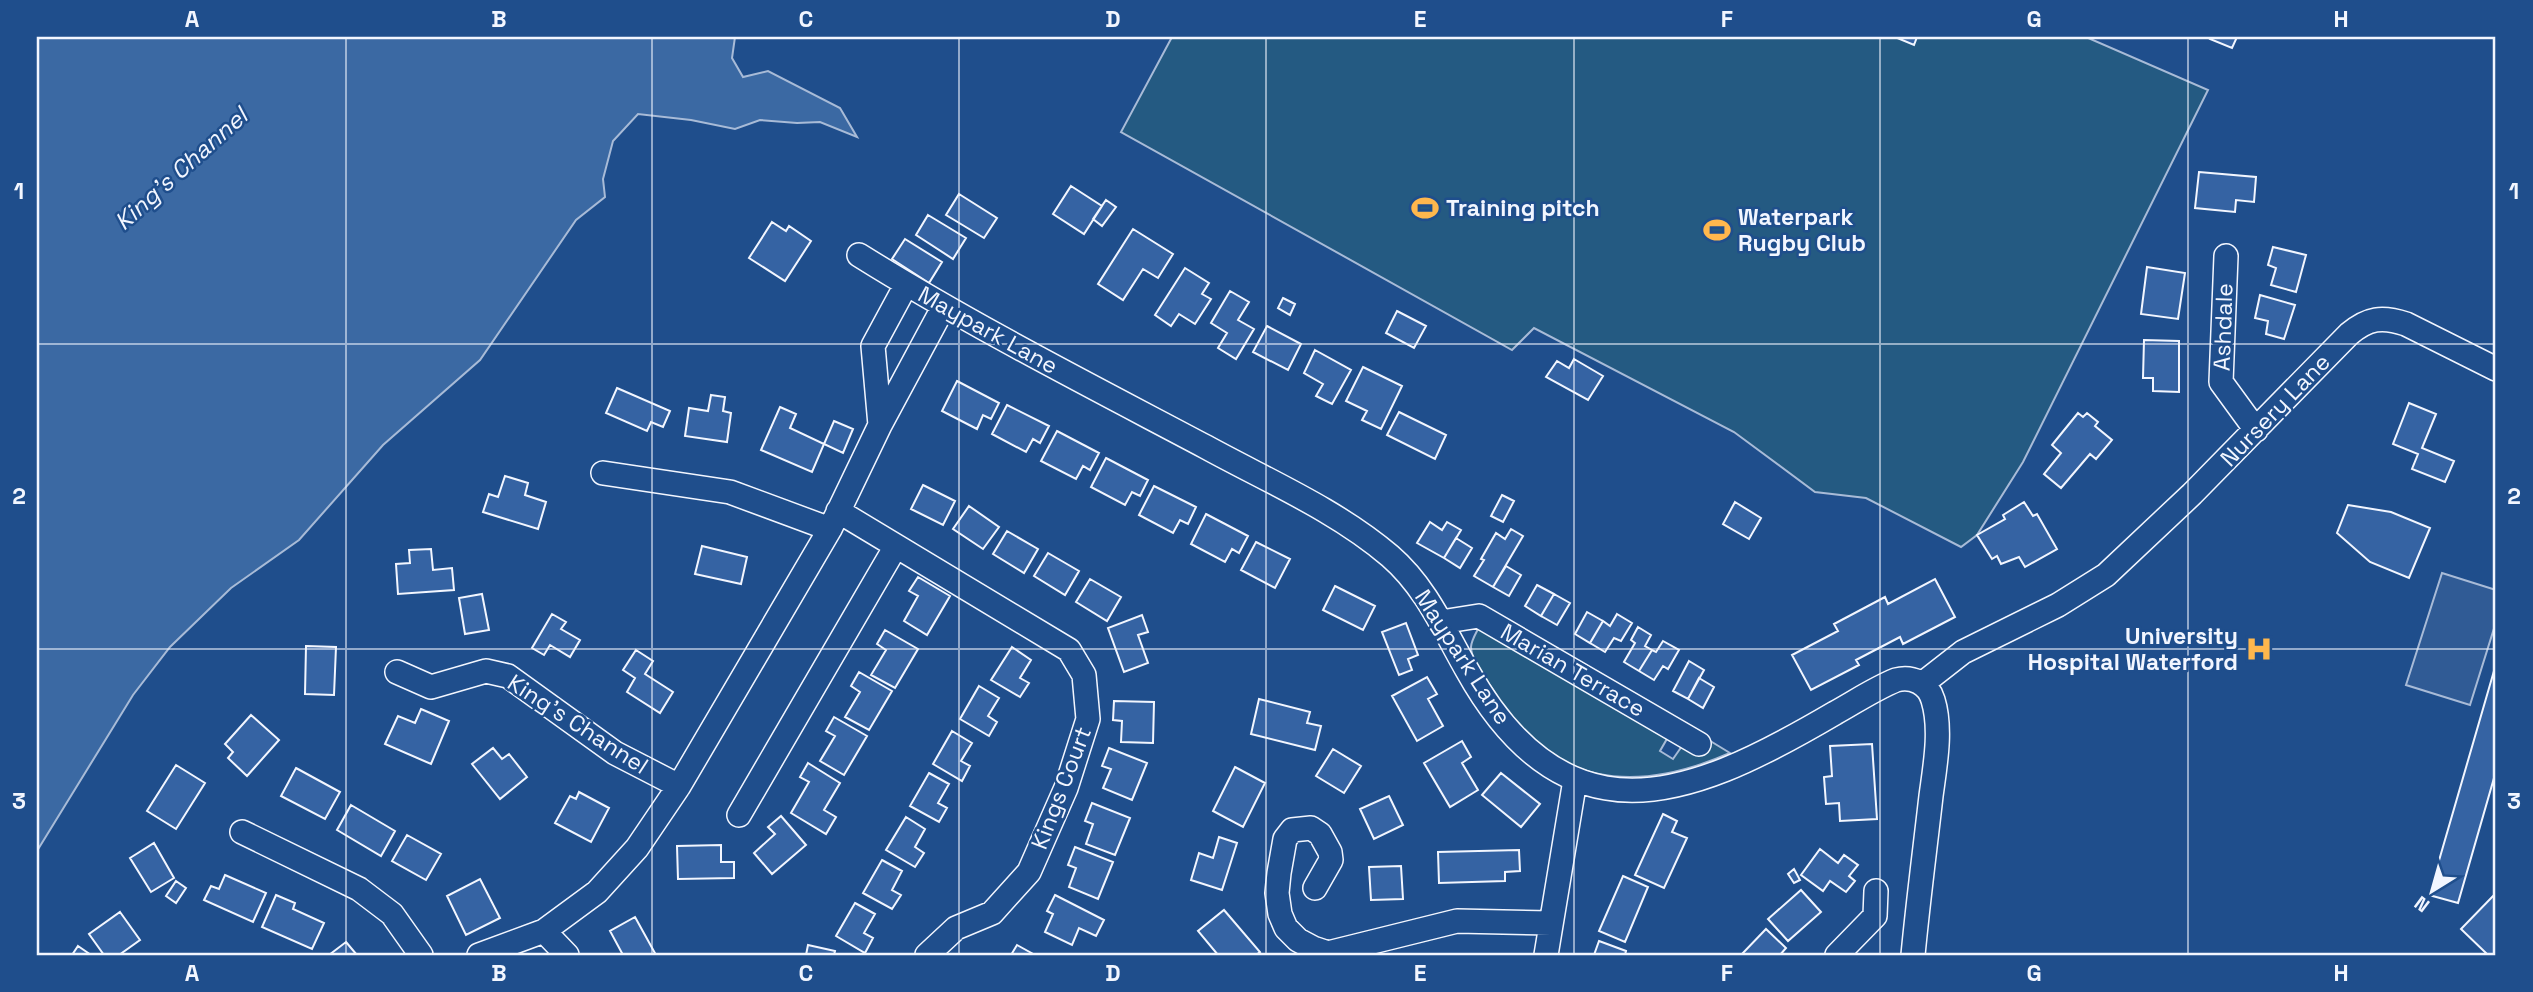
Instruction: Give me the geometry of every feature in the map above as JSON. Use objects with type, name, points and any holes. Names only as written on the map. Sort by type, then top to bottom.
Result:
[{"type":"street","name":"Maypark Lane","points":[[859,255],[906,285],[1339,521],[1376,546],[1402,568],[1428,600],[1478,690],[1508,730],[1541,760],[1575,780],[1626,791],[1646,791],[1685,783],[1761,752],[1896,680],[1910,678],[1922,684]]},
{"type":"street","name":"Ashdale","points":[[2226,256],[2221,382],[2256,430]]},
{"type":"street","points":[[880,425],[873,346],[906,285]]},
{"type":"street","points":[[479,955],[544,931],[597,892],[637,848],[678,786],[834,520],[880,425],[944,306]]},
{"type":"street","name":"Nursery Lane","points":[[1922,684],[1963,652],[2079,594],[2106,575],[2256,430],[2349,334],[2368,321],[2391,319],[2406,324],[2496,369]]},
{"type":"street","points":[[603,473],[730,492],[834,520]]},
{"type":"street","name":"Kings Court","points":[[834,520],[896,546],[1069,650],[1084,675],[1088,719],[1066,788],[1029,872],[992,913],[956,928],[927,955]]},
{"type":"street","points":[[739,815],[896,546]]},
{"type":"street","name":"Marian Terrace","points":[[1441,622],[1479,616],[1699,744]]},
{"type":"street","name":"King's Channel","points":[[397,672],[431,687],[486,671],[508,676],[615,753],[678,786]]},
{"type":"street","points":[[1913,955],[1936,754],[1935,709],[1930,693],[1922,684]]},
{"type":"street","points":[[1546,955],[1575,780]]},
{"type":"street","points":[[1314,888],[1331,860],[1331,852],[1320,834],[1311,828],[1292,831],[1285,839],[1279,873],[1277,893],[1280,914],[1286,928],[1298,940],[1328,953],[1457,921],[1551,923]]},
{"type":"street","points":[[242,832],[359,889],[392,914],[421,955]]},
{"type":"street","points":[[1837,955],[1875,916],[1876,891]]},
{"type":"street","points":[[544,931],[567,955]]},
{"type":"shaded area","name":"Waterpark Rugby Club","points":[[1172,37],[2086,37],[2208,90],[2023,462],[1977,535],[1961,547],[1866,498],[1815,492],[1734,432],[1534,328],[1512,350],[1121,132]]},
{"type":"shaded area","points":[[2442,573],[2496,590],[2496,622],[2470,705],[2406,685]]},
{"type":"shaded area","points":[[1479,627],[1668,737],[1660,751],[1673,759],[1682,746],[1707,739],[1730,753],[1695,766],[1660,774],[1628,777],[1596,773],[1567,763],[1540,746],[1515,722],[1483,675],[1473,658],[1471,647]]},
{"type":"water","points":[[37,37],[735,37],[732,58],[743,77],[768,71],[840,108],[857,137],[820,122],[760,120],[735,129],[691,120],[638,114],[613,141],[603,179],[605,197],[576,220],[480,360],[383,445],[299,540],[231,588],[170,647],[133,695],[37,851]]},
{"type":"building","points":[[1895,37],[1917,37],[1914,45]]},
{"type":"building","points":[[2237,37],[2232,48],[2210,39]]},
{"type":"building","points":[[2199,172],[2256,177],[2254,202],[2236,200],[2235,212],[2195,208]]},
{"type":"building","points":[[1071,186],[1102,206],[1084,234],[1053,214]]},
{"type":"building","points":[[959,194],[997,218],[984,238],[946,215]]},
{"type":"building","points":[[1106,200],[1116,207],[1102,226],[1093,219]]},
{"type":"building","points":[[928,215],[966,238],[953,259],[916,235]]},
{"type":"building","points":[[772,222],[786,231],[789,226],[811,241],[785,281],[749,258]]},
{"type":"building","points":[[1133,229],[1173,254],[1158,278],[1143,269],[1123,300],[1098,284]]},
{"type":"building","points":[[905,239],[942,262],[929,283],[892,259]]},
{"type":"building","points":[[2273,247],[2306,255],[2296,292],[2271,285],[2276,268],[2268,265]]},
{"type":"building","points":[[2147,267],[2185,273],[2178,319],[2141,314]]},
{"type":"building","points":[[1185,268],[1209,283],[1202,294],[1211,299],[1195,324],[1179,314],[1171,326],[1155,315]]},
{"type":"building","points":[[1230,291],[1249,302],[1238,320],[1254,329],[1236,359],[1218,348],[1227,333],[1211,323]]},
{"type":"building","points":[[2260,295],[2295,305],[2284,339],[2266,334],[2268,321],[2255,318]]},
{"type":"building","points":[[1283,298],[1295,304],[1290,315],[1278,308]]},
{"type":"building","points":[[1397,311],[1426,326],[1414,348],[1386,333]]},
{"type":"building","points":[[1267,326],[1301,344],[1288,370],[1253,352]]},
{"type":"building","points":[[2144,340],[2179,341],[2179,392],[2153,391],[2153,378],[2143,378]]},
{"type":"building","points":[[1315,350],[1351,370],[1332,404],[1316,396],[1323,384],[1304,373]]},
{"type":"building","points":[[1574,359],[1603,376],[1588,400],[1546,377],[1557,361],[1569,368]]},
{"type":"building","points":[[1363,367],[1402,386],[1381,429],[1362,420],[1367,411],[1346,401]]},
{"type":"building","points":[[957,381],[999,403],[991,419],[983,415],[977,429],[942,411]]},
{"type":"building","points":[[617,388],[670,411],[663,427],[651,422],[647,431],[606,413]]},
{"type":"building","points":[[711,395],[725,397],[723,411],[731,413],[727,442],[685,436],[689,408],[708,411]]},
{"type":"building","points":[[2409,403],[2436,414],[2422,448],[2454,461],[2445,482],[2412,469],[2418,454],[2393,444]]},
{"type":"building","points":[[1007,405],[1049,426],[1040,443],[1033,439],[1026,452],[992,434]]},
{"type":"building","points":[[780,407],[796,414],[790,428],[824,444],[812,472],[761,450]]},
{"type":"building","points":[[1399,412],[1446,435],[1435,459],[1387,435]]},
{"type":"building","points":[[2078,413],[2083,417],[2087,413],[2098,422],[2095,426],[2112,440],[2096,459],[2090,454],[2061,488],[2044,474],[2061,453],[2052,445]]},
{"type":"building","points":[[834,421],[853,429],[843,453],[824,444]]},
{"type":"building","points":[[1057,431],[1099,453],[1090,470],[1083,466],[1076,479],[1041,461]]},
{"type":"building","points":[[1106,458],[1148,480],[1140,496],[1132,492],[1125,505],[1091,487]]},
{"type":"building","points":[[505,476],[528,483],[525,495],[546,502],[538,529],[483,512],[489,494],[498,497]]},
{"type":"building","points":[[923,485],[955,501],[943,525],[911,509]]},
{"type":"building","points":[[1154,486],[1196,507],[1188,524],[1180,520],[1173,533],[1139,515]]},
{"type":"building","points":[[1502,495],[1514,501],[1503,522],[1491,516]]},
{"type":"building","points":[[1735,502],[1761,518],[1749,539],[1723,524]]},
{"type":"building","points":[[2024,502],[2033,516],[2037,514],[2057,549],[2025,567],[2019,557],[2001,564],[1997,556],[1992,559],[1977,535],[2005,519],[2003,515]]},
{"type":"building","points":[[2348,505],[2391,512],[2430,528],[2409,578],[2370,562],[2337,533]]},
{"type":"building","points":[[969,506],[999,527],[983,549],[953,529]]},
{"type":"building","points":[[1206,514],[1248,536],[1239,553],[1232,549],[1225,562],[1191,544]]},
{"type":"building","points":[[1430,522],[1442,530],[1447,522],[1461,530],[1444,558],[1417,543]]},
{"type":"building","points":[[1511,529],[1523,536],[1493,587],[1474,576],[1496,533],[1505,539]]},
{"type":"building","points":[[1007,531],[1038,549],[1024,573],[993,554]]},
{"type":"building","points":[[1456,538],[1472,548],[1460,568],[1444,558]]},
{"type":"building","points":[[1256,542],[1290,559],[1275,588],[1241,570]]},
{"type":"building","points":[[702,546],[747,557],[741,584],[695,574]]},
{"type":"building","points":[[431,549],[433,570],[452,568],[454,590],[398,594],[396,564],[410,563],[409,550]]},
{"type":"building","points":[[1048,553],[1079,571],[1065,595],[1034,576]]},
{"type":"building","points":[[1506,566],[1521,575],[1509,596],[1493,587]]},
{"type":"building","points":[[918,577],[950,596],[927,635],[904,621],[918,596],[909,591]]},
{"type":"building","points":[[1090,579],[1121,597],[1107,621],[1076,602]]},
{"type":"building","points":[[1935,579],[1955,617],[1903,644],[1900,637],[1856,660],[1859,665],[1811,690],[1792,655],[1838,631],[1834,624],[1885,597],[1888,604]]},
{"type":"building","points":[[1537,585],[1554,594],[1541,616],[1525,606]]},
{"type":"building","points":[[1335,586],[1375,606],[1363,630],[1323,610]]},
{"type":"building","points":[[482,594],[489,630],[465,634],[459,598]]},
{"type":"building","points":[[1554,594],[1570,603],[1557,625],[1541,616]]},
{"type":"building","points":[[1587,612],[1603,621],[1590,643],[1575,634]]},
{"type":"building","points":[[552,614],[566,622],[561,629],[580,640],[570,657],[550,645],[544,655],[532,648]]},
{"type":"building","points":[[1617,614],[1632,623],[1621,641],[1614,638],[1605,652],[1590,643],[1603,621],[1610,626]]},
{"type":"building","points":[[1142,615],[1148,632],[1138,635],[1148,663],[1124,672],[1108,628]]},
{"type":"building","points":[[1406,623],[1418,655],[1408,659],[1412,670],[1399,675],[1382,632]]},
{"type":"building","points":[[1638,627],[1651,635],[1645,646],[1652,650],[1639,671],[1624,662],[1635,643],[1631,640]]},
{"type":"building","points":[[885,630],[918,649],[895,688],[871,675],[886,650],[877,644]]},
{"type":"building","points":[[1663,641],[1679,650],[1668,669],[1663,666],[1654,680],[1639,671],[1652,650],[1656,652]]},
{"type":"building","points":[[306,646],[336,647],[334,695],[305,694]]},
{"type":"building","points":[[1012,647],[1031,660],[1020,678],[1029,683],[1020,697],[991,680]]},
{"type":"building","points":[[636,650],[653,661],[645,674],[673,692],[660,713],[627,692],[635,678],[623,670]]},
{"type":"building","points":[[1689,661],[1704,670],[1688,699],[1673,691]]},
{"type":"building","points":[[2496,664],[2496,771],[2458,903],[2429,895]]},
{"type":"building","points":[[859,672],[892,691],[869,730],[845,717],[860,692],[851,686]]},
{"type":"building","points":[[1427,677],[1437,694],[1428,699],[1443,726],[1417,741],[1392,696]]},
{"type":"building","points":[[1699,678],[1714,687],[1703,708],[1688,699]]},
{"type":"building","points":[[979,686],[999,698],[988,716],[997,722],[989,736],[960,719]]},
{"type":"building","points":[[1259,699],[1310,712],[1307,723],[1321,726],[1315,750],[1251,734]]},
{"type":"building","points":[[1114,701],[1154,702],[1153,743],[1121,742],[1122,721],[1113,720]]},
{"type":"building","points":[[421,709],[449,721],[431,764],[385,744],[398,716],[415,723]]},
{"type":"building","points":[[251,715],[279,740],[247,776],[228,758],[233,752],[225,744]]},
{"type":"building","points":[[834,717],[867,736],[844,775],[820,761],[835,736],[826,731]]},
{"type":"building","points":[[952,731],[972,743],[961,761],[970,766],[962,781],[933,764]]},
{"type":"building","points":[[1462,741],[1471,757],[1462,763],[1478,790],[1450,807],[1424,763]]},
{"type":"building","points":[[1872,744],[1877,819],[1840,821],[1839,803],[1826,804],[1824,777],[1832,776],[1830,746]]},
{"type":"building","points":[[493,748],[502,759],[509,754],[527,777],[500,799],[472,764]]},
{"type":"building","points":[[1109,748],[1147,763],[1132,800],[1103,788],[1111,769],[1102,766]]},
{"type":"building","points":[[1333,749],[1361,766],[1344,793],[1316,776]]},
{"type":"building","points":[[808,763],[840,783],[824,810],[836,817],[826,834],[791,813],[809,782],[800,777]]},
{"type":"building","points":[[176,765],[205,783],[176,829],[147,811]]},
{"type":"building","points":[[1235,767],[1265,783],[1243,827],[1213,811]]},
{"type":"building","points":[[296,768],[340,792],[325,819],[281,796]]},
{"type":"building","points":[[929,773],[949,784],[938,803],[947,808],[939,822],[910,806]]},
{"type":"building","points":[[1501,773],[1540,804],[1521,827],[1482,795]]},
{"type":"building","points":[[579,792],[609,808],[591,842],[555,823],[570,796],[576,799]]},
{"type":"building","points":[[1389,796],[1403,825],[1374,839],[1360,809]]},
{"type":"building","points":[[1092,803],[1130,818],[1115,855],[1086,844],[1093,824],[1085,821]]},
{"type":"building","points":[[351,805],[395,831],[381,856],[337,830]]},
{"type":"building","points":[[1663,814],[1677,821],[1672,832],[1687,838],[1664,888],[1635,875]]},
{"type":"building","points":[[781,816],[806,845],[772,874],[754,853],[775,834],[768,827]]},
{"type":"building","points":[[906,817],[925,829],[915,847],[924,853],[915,867],[886,850]]},
{"type":"building","points":[[407,835],[441,854],[426,880],[392,861]]},
{"type":"building","points":[[1219,837],[1237,843],[1222,890],[1191,880],[1199,853],[1213,858]]},
{"type":"building","points":[[154,843],[174,878],[151,892],[130,858]]},
{"type":"building","points":[[721,845],[721,862],[734,862],[734,878],[678,879],[677,846]]},
{"type":"building","points":[[1075,847],[1113,862],[1098,899],[1069,887],[1076,868],[1068,865]]},
{"type":"building","points":[[1820,849],[1838,863],[1844,855],[1858,865],[1849,876],[1855,881],[1846,892],[1830,881],[1823,891],[1801,875]]},
{"type":"building","points":[[1519,850],[1520,871],[1505,872],[1505,881],[1439,883],[1438,852]]},
{"type":"building","points":[[882,860],[902,871],[892,890],[901,895],[892,909],[863,893]]},
{"type":"building","points":[[1401,866],[1403,899],[1371,900],[1369,867]]},
{"type":"building","points":[[1794,869],[1800,880],[1794,883],[1788,874]]},
{"type":"building","points":[[225,875],[266,893],[253,922],[204,900],[211,886],[219,889]]},
{"type":"building","points":[[1623,876],[1648,887],[1625,942],[1599,931]]},
{"type":"building","points":[[480,879],[500,918],[466,935],[447,896]]},
{"type":"building","points":[[176,881],[186,888],[176,903],[166,896]]},
{"type":"building","points":[[1801,890],[1821,912],[1788,941],[1768,919]]},
{"type":"building","points":[[2496,893],[2496,955],[2488,955],[2461,929]]},
{"type":"building","points":[[276,895],[295,903],[293,909],[324,923],[312,949],[262,927]]},
{"type":"building","points":[[1055,895],[1104,920],[1096,936],[1079,928],[1072,945],[1045,932],[1053,914],[1047,911]]},
{"type":"building","points":[[855,903],[875,914],[864,933],[873,938],[865,953],[836,936]]},
{"type":"building","points":[[1224,910],[1260,952],[1256,955],[1218,955],[1198,931]]},
{"type":"building","points":[[120,912],[140,940],[119,955],[104,955],[89,934]]},
{"type":"building","points":[[635,917],[656,955],[623,955],[610,931]]},
{"type":"building","points":[[1766,929],[1786,948],[1780,955],[1741,955]]},
{"type":"building","points":[[1599,941],[1626,951],[1625,955],[1594,955]]},
{"type":"building","points":[[346,942],[357,955],[329,955]]},
{"type":"building","points":[[808,945],[835,951],[834,955],[806,955]]},
{"type":"building","points":[[1017,945],[1035,955],[1011,955]]},
{"type":"building","points":[[78,946],[91,955],[72,955]]},
{"type":"place","name":"Training pitch","points":[[1425,208]]},
{"type":"place","name":"Waterpark Rugby Club","points":[[1717,230]]},
{"type":"place","name":"University Hospital Waterford","points":[[2259,649]]}]
